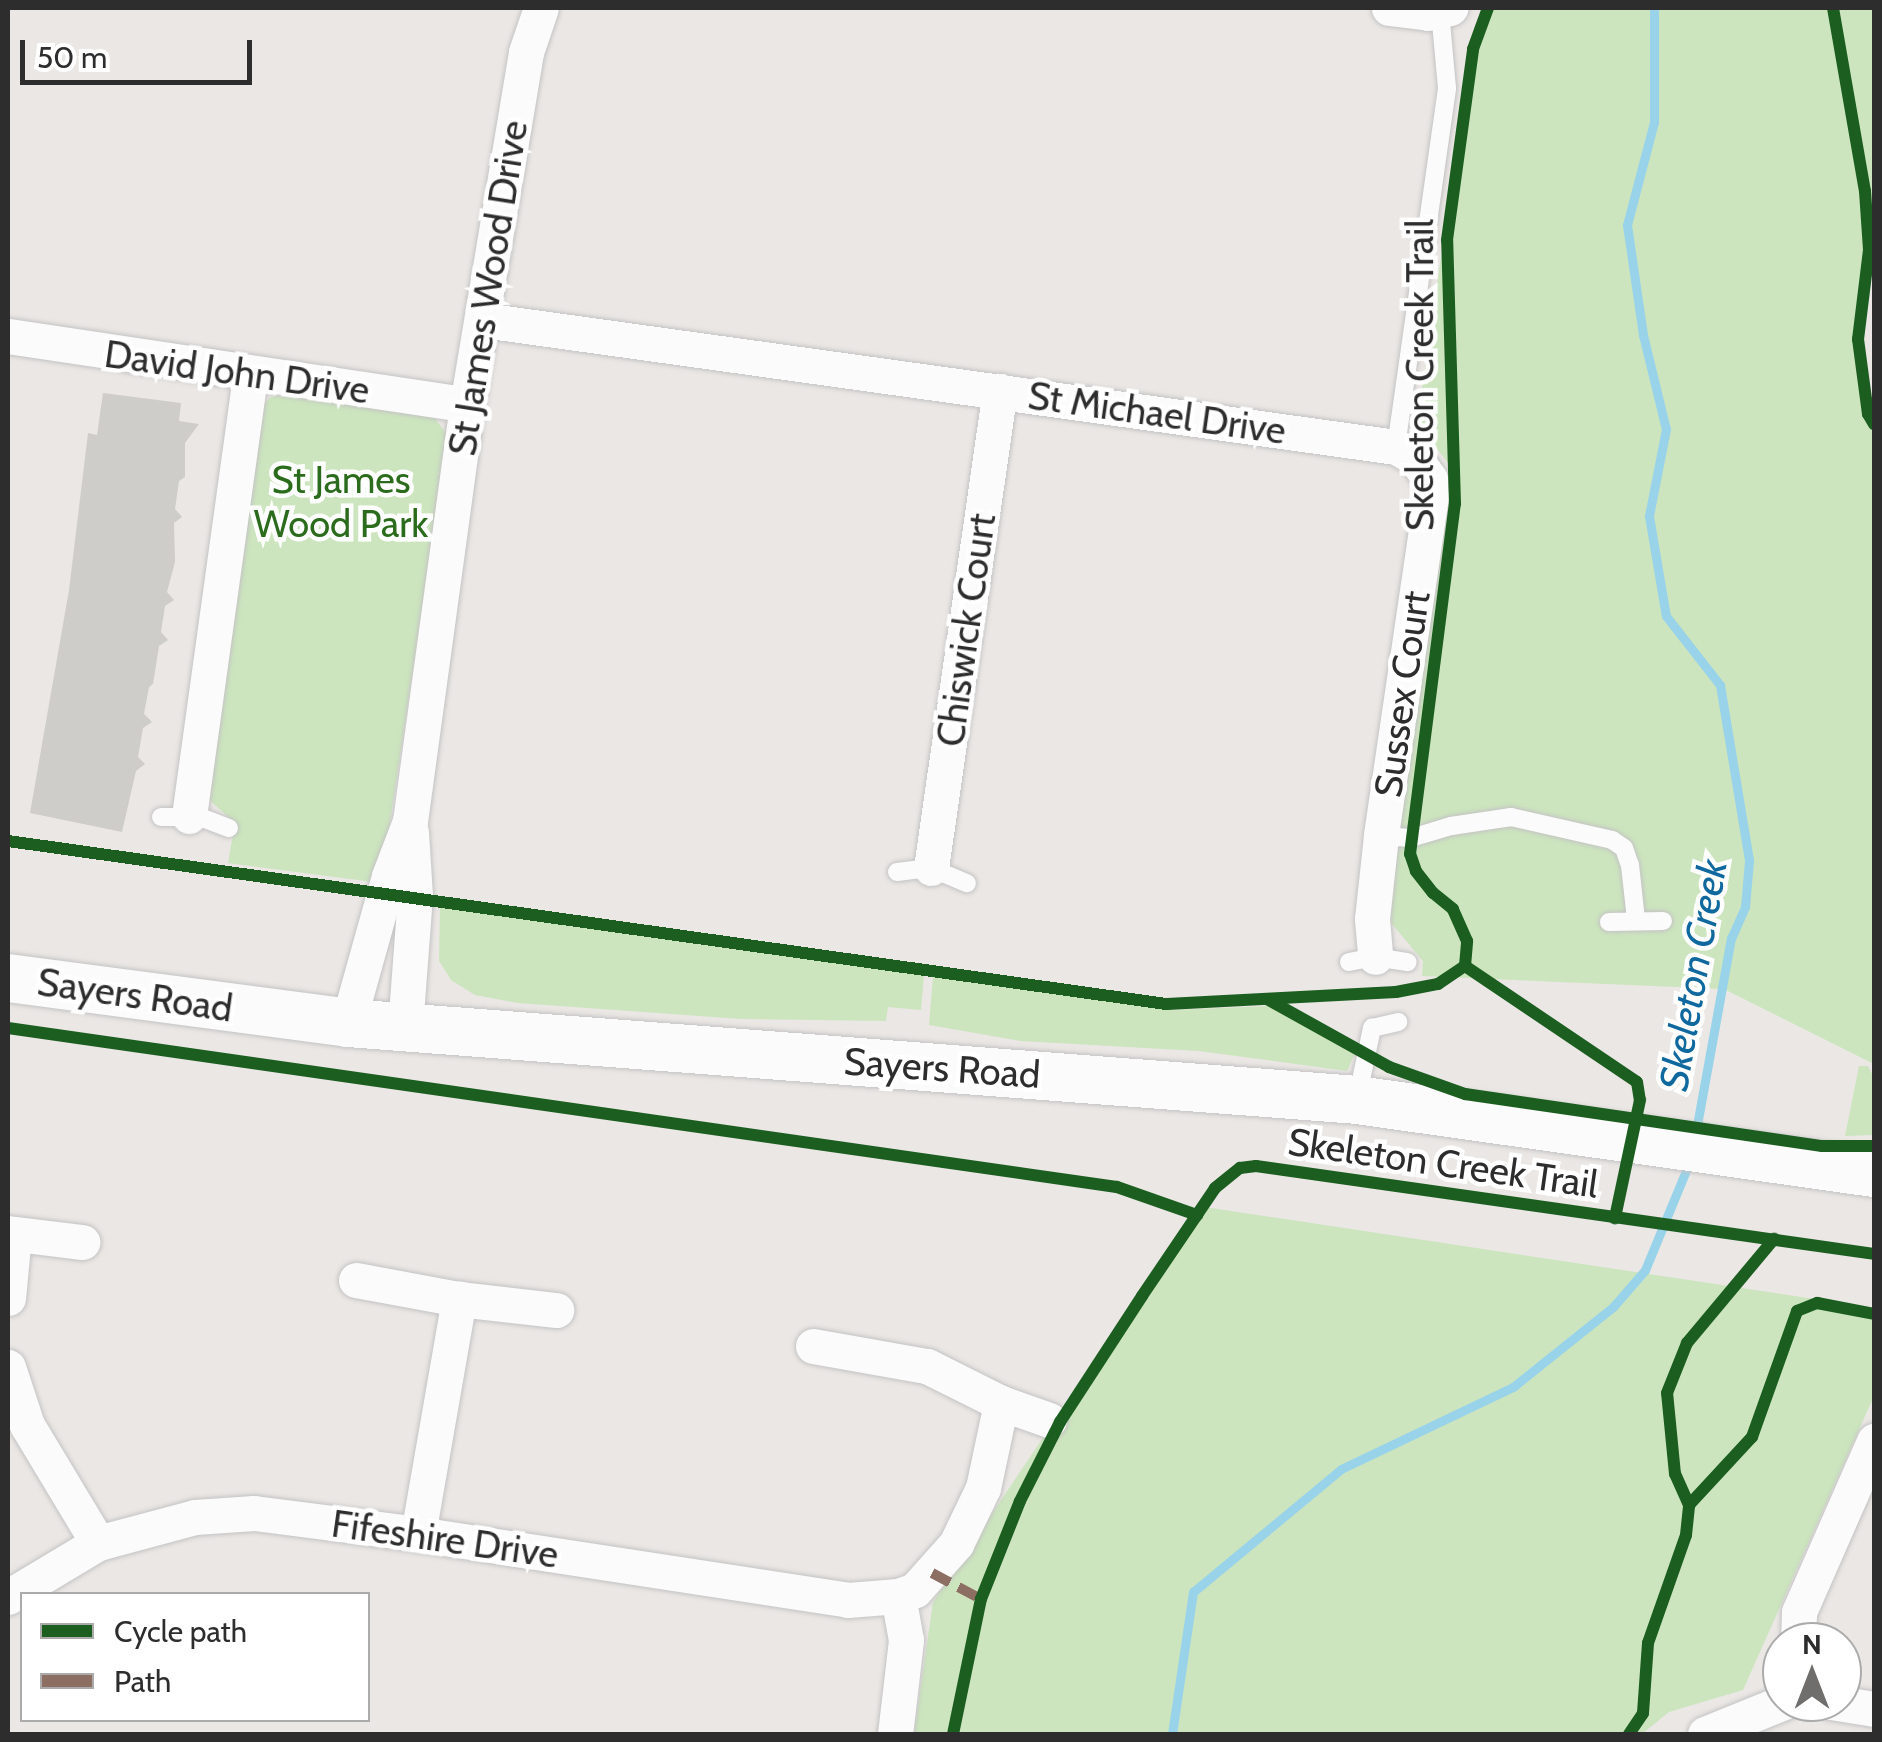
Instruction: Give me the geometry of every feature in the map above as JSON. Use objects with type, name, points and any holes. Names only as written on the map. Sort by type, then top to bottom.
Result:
[{"type":"main road","name":"Sayers Road","points":[[8,978],[348,1023],[1357,1100],[1874,1173]]},
{"type":"street","name":"St James Wood Drive","points":[[522,8],[526,52]]},
{"type":"street","name":"St James Wood Drive","points":[[405,1028],[414,896],[410,821],[467,406],[526,52],[541,8]]},
{"type":"street","points":[[1389,8],[1445,9]]},
{"type":"street","name":"St Michael Drive","points":[[483,320],[1396,447]]},
{"type":"street","name":"David John Drive","points":[[8,336],[467,406]]},
{"type":"street","points":[[175,816],[250,374]]},
{"type":"street","name":"Chiswick Court","points":[[914,870],[1000,391]]},
{"type":"street","name":"Sussex Court","points":[[1377,960],[1372,919],[1381,836],[1431,496],[1430,478],[1422,464],[1396,447]]},
{"type":"street","name":"St James Wood Drive","points":[[348,1023],[389,876],[410,821]]},
{"type":"street","points":[[8,1298],[11,1234],[82,1242]]},
{"type":"street","points":[[356,1280],[459,1299],[556,1310]]},
{"type":"street","points":[[418,1534],[459,1299]]},
{"type":"street","points":[[813,1346],[927,1366],[1001,1403],[1049,1420]]},
{"type":"street","points":[[8,1367],[27,1426],[98,1543]]},
{"type":"street","points":[[895,1734],[906,1640],[898,1596],[914,1590],[956,1544],[983,1488],[1001,1403]]},
{"type":"street","points":[[1799,1622],[1799,1612],[1874,1440]]},
{"type":"street","name":"Fifeshire Drive","points":[[8,1597],[98,1543],[195,1517],[254,1513],[848,1600],[898,1596]]},
{"type":"street","points":[[1705,1734],[1762,1711]]},
{"type":"lane","points":[[1396,447],[1448,88],[1445,9]]},
{"type":"lane","points":[[175,816],[229,828]]},
{"type":"lane","points":[[1381,836],[1411,838],[1451,826],[1512,817],[1612,840],[1624,848],[1630,865],[1636,919]]},
{"type":"lane","name":"Chiswick Court","points":[[914,870],[967,883]]},
{"type":"lane","points":[[1610,922],[1663,921]]},
{"type":"lane","points":[[1357,1100],[1372,1028],[1398,1022]]},
{"type":"green space","points":[[1484,8],[1874,8],[1874,232],[1858,385],[1874,401],[1872,1063],[1724,989],[1422,976],[1423,961],[1387,918],[1452,468],[1417,423],[1474,28]]},
{"type":"green space","name":"St James Wood Park","points":[[284,395],[433,416],[448,436],[381,883],[228,863],[235,823],[207,798],[261,406],[271,397]]},
{"type":"green space","points":[[440,904],[924,975],[921,1010],[888,1007],[886,1021],[741,1019],[518,1003],[475,995],[451,980],[439,961]]},
{"type":"green space","points":[[933,976],[1175,1010],[1269,1006],[1356,1051],[1347,1071],[1199,1051],[1021,1041],[929,1025]]},
{"type":"green space","points":[[1859,1066],[1868,1066],[1874,1078],[1874,1135],[1845,1136]]},
{"type":"green space","points":[[1198,1206],[1874,1308],[1874,1396],[1773,1622],[1762,1622],[1762,1647],[1743,1690],[1669,1712],[1642,1734],[914,1734],[933,1602]]},
{"type":"building","points":[[103,393],[181,403],[179,421],[199,424],[185,443],[185,477],[179,481],[175,509],[182,517],[174,523],[175,562],[167,592],[174,600],[165,606],[161,632],[168,640],[159,646],[153,684],[149,687],[144,714],[152,722],[143,728],[138,757],[145,764],[136,771],[122,832],[30,813],[69,590],[88,433],[97,435]]},
{"type":"waterway","name":"Skeleton Creek","points":[[1654,8],[1654,122],[1627,225],[1643,335],[1666,429],[1649,516],[1666,616],[1720,685],[1749,861],[1745,907],[1731,938],[1695,1136]]},
{"type":"waterway","name":"Skeleton Creek","points":[[1172,1734],[1193,1592],[1341,1469],[1513,1387],[1613,1307],[1645,1270],[1690,1161]]},
{"type":"marked path","points":[[932,1573],[981,1599]]},
{"type":"cycle path","name":"Skeleton Creek Trail","points":[[1465,966],[1467,941],[1453,909],[1433,893],[1416,871],[1410,854],[1455,504],[1447,240],[1473,49],[1488,8]]},
{"type":"cycle path","points":[[1833,8],[1865,191],[1869,250],[1858,339],[1868,414],[1874,424]]},
{"type":"cycle path","points":[[8,841],[1167,1004],[1396,992],[1438,984],[1465,966]]},
{"type":"cycle path","points":[[1465,966],[1637,1082],[1640,1100],[1615,1218]]},
{"type":"cycle path","points":[[1267,999],[1389,1067],[1465,1094],[1822,1146],[1874,1146]]},
{"type":"cycle path","points":[[8,1028],[1117,1187],[1197,1215]]},
{"type":"cycle path","name":"Skeleton Creek Trail","points":[[953,1734],[981,1599],[1020,1501],[1060,1422],[1215,1188],[1240,1168],[1256,1166],[1874,1254]]},
{"type":"cycle path","points":[[1629,1734],[1643,1713],[1648,1643],[1686,1535],[1689,1505],[1675,1474],[1667,1393],[1687,1343],[1774,1239]]},
{"type":"cycle path","points":[[1689,1505],[1752,1437],[1797,1311],[1817,1303],[1874,1314]]}]
